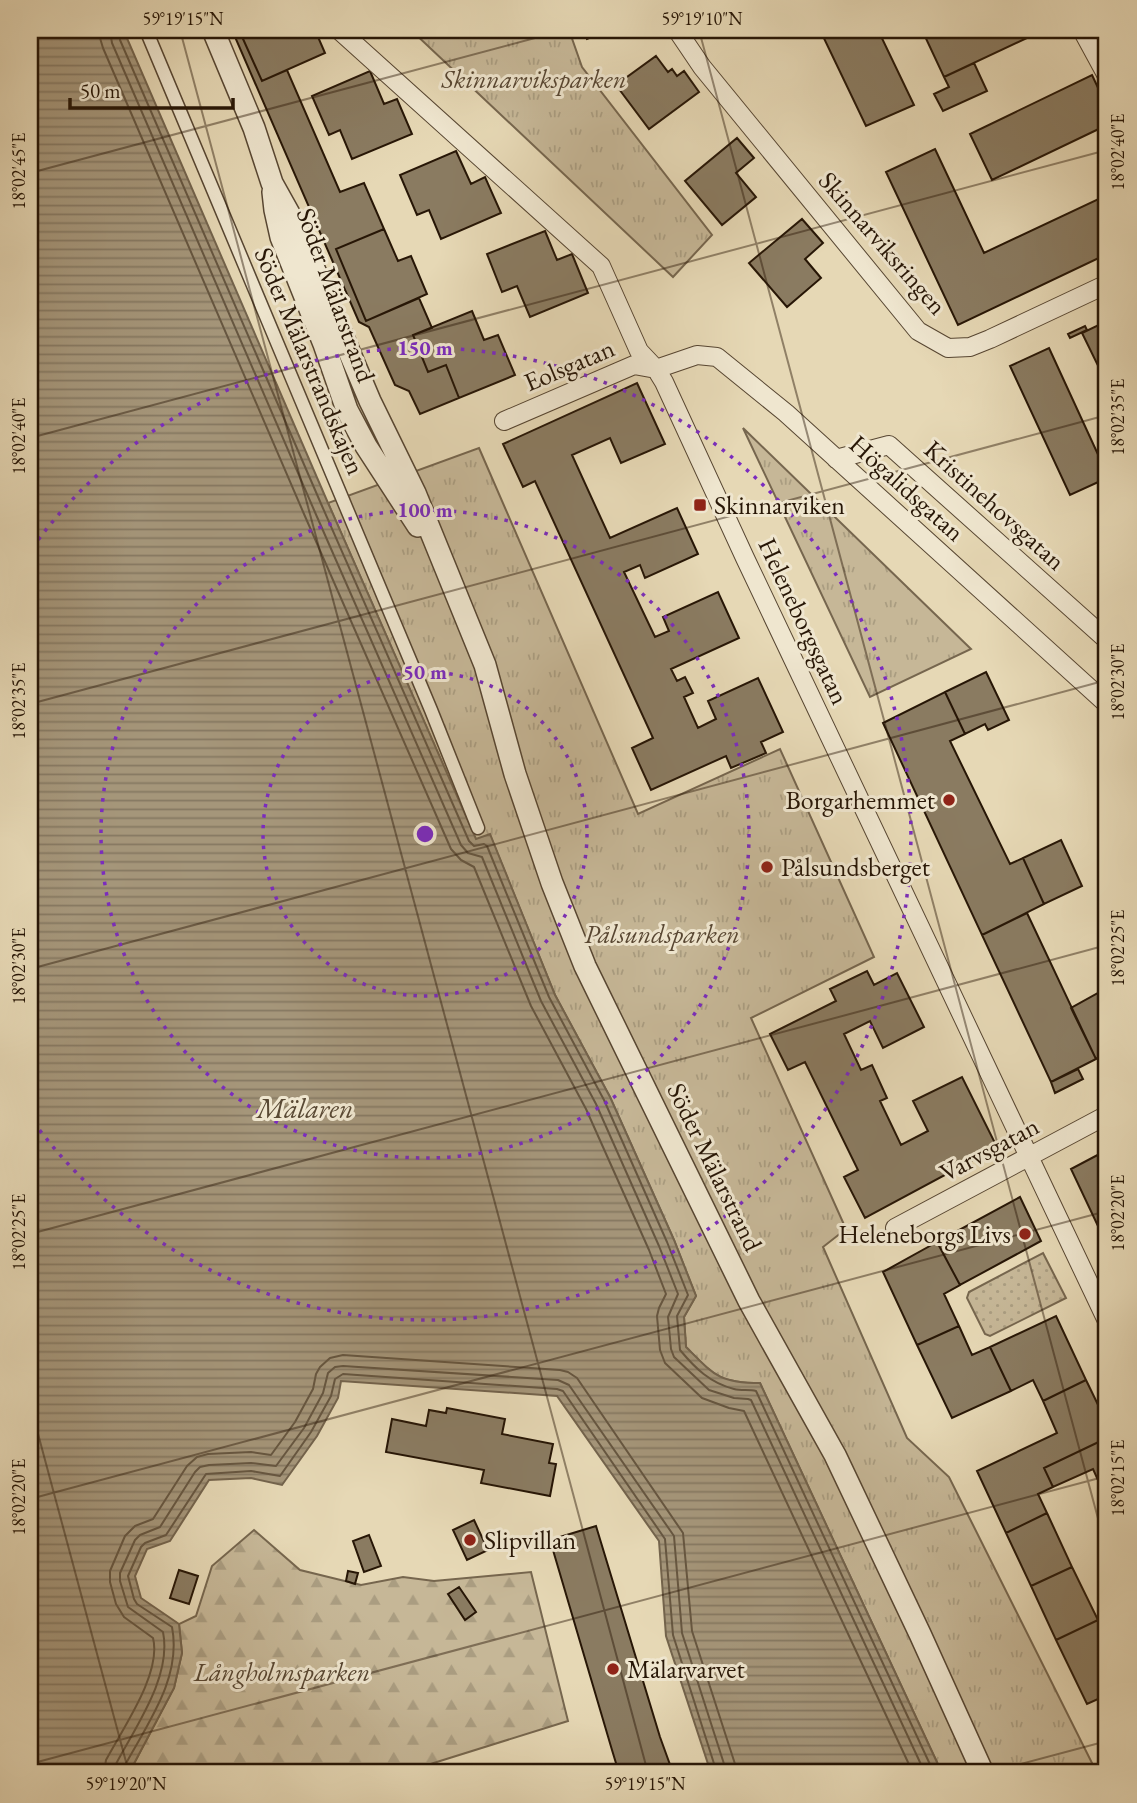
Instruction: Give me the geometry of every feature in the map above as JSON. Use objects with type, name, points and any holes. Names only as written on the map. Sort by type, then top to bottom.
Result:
[{"type":"street","name":"Söder Mälarstrandskajen","points":[[146,30],[478,828]]},
{"type":"street","name":"Söder Mälarstrand","points":[[213,30],[254,128],[272,183],[281,237],[347,410],[387,480],[444,565],[485,665],[515,774],[552,883],[585,966],[749,1301],[835,1455],[983,1773]]},
{"type":"street","name":"Heleneborgsgatan","points":[[339,30],[601,266],[639,351],[664,382],[1107,1321]]},
{"type":"street","name":"Skinnarviksringen","points":[[677,30],[702,67],[918,331],[948,348],[970,347],[1107,284]]},
{"type":"street","points":[[1082,30],[1107,76]]},
{"type":"street","name":"Högalidsgatan","points":[[656,369],[697,355],[717,357],[786,413],[1107,704]]},
{"type":"street","name":"Eolsgatan","points":[[504,421],[634,365],[656,369]]},
{"type":"street","name":"Kristinehovsgatan","points":[[836,458],[889,444],[1107,640]]},
{"type":"street","name":"Varvsgatan","points":[[895,1228],[1107,1115]]},
{"type":"green space","name":"Skinnarviksparken","points":[[411,30],[569,30],[582,67],[712,235],[673,277]]},
{"type":"green space","points":[[743,428],[971,649],[870,697]]},
{"type":"green space","name":"Pålsundsparken","points":[[479,448],[638,814],[780,749],[874,957],[751,1018],[846,1229],[823,1247],[907,1438],[949,1477],[1097,1773],[942,1773],[760,1383],[726,1379],[711,1371],[686,1347],[684,1317],[696,1296],[674,1240],[610,1097],[555,995],[490,835],[476,840],[328,503]]},
{"type":"green space","points":[[1043,1253],[1066,1298],[990,1336],[985,1334],[967,1298],[969,1292]]},
{"type":"green space","name":"Långholmsparken","points":[[254,1530],[300,1570],[361,1585],[403,1577],[434,1581],[531,1572],[568,1721],[408,1773],[129,1773],[174,1688],[182,1653],[179,1624],[196,1616],[212,1566]]},
{"type":"water","name":"Mälaren","points":[[30,30],[133,30],[134,32],[126,36],[476,839],[490,834],[555,995],[610,1097],[674,1240],[696,1296],[684,1317],[686,1347],[718,1376],[746,1383],[760,1383],[942,1773],[711,1773],[666,1636],[659,1541],[557,1396],[341,1381],[338,1398],[317,1436],[282,1485],[251,1478],[209,1480],[170,1541],[147,1549],[135,1576],[141,1598],[179,1624],[182,1653],[174,1688],[129,1773],[30,1773]]},
{"type":"building","points":[[232,30],[239,30],[262,81],[287,70],[340,192],[364,183],[384,229],[336,249],[366,321],[419,298],[432,328],[413,335],[428,372],[446,365],[459,398],[420,414],[409,391],[395,385],[369,327],[359,322]]},
{"type":"building","points":[[239,30],[315,30],[325,53],[262,81]]},
{"type":"building","points":[[584,30],[609,30],[587,39]]},
{"type":"building","points":[[820,30],[878,30],[914,105],[866,126]]},
{"type":"building","points":[[922,30],[1044,30],[944,77]]},
{"type":"building","points":[[656,56],[668,72],[672,69],[677,76],[684,71],[699,92],[649,129],[616,85]]},
{"type":"building","points":[[974,63],[987,91],[943,111],[934,94],[949,87],[944,77]]},
{"type":"building","points":[[370,71],[384,104],[397,99],[412,134],[352,159],[340,130],[329,135],[312,96]]},
{"type":"building","points":[[1092,75],[1107,107],[1107,125],[992,180],[970,134]]},
{"type":"building","points":[[737,138],[754,158],[736,173],[756,197],[722,225],[685,181]]},
{"type":"building","points":[[935,149],[984,253],[1107,195],[1107,254],[958,325],[886,172]]},
{"type":"building","points":[[456,151],[471,184],[485,177],[501,213],[441,239],[429,210],[417,215],[400,175]]},
{"type":"building","points":[[802,219],[823,243],[805,259],[821,278],[787,307],[749,263]]},
{"type":"building","points":[[384,229],[398,261],[411,256],[427,294],[366,321],[336,249]]},
{"type":"building","points":[[545,231],[557,260],[572,254],[588,293],[530,317],[517,286],[502,292],[487,254]]},
{"type":"building","points":[[472,311],[484,340],[498,335],[515,375],[459,398],[446,365],[428,372],[413,335]]},
{"type":"building","points":[[1107,321],[1107,379],[1105,380],[1082,333]]},
{"type":"building","points":[[1085,326],[1087,330],[1070,338],[1068,334]]},
{"type":"building","points":[[1049,348],[1107,474],[1107,478],[1070,495],[1010,366]]},
{"type":"building","points":[[637,383],[665,444],[621,463],[610,438],[572,455],[610,538],[677,508],[698,554],[645,578],[640,565],[624,572],[655,637],[669,631],[663,617],[718,592],[739,638],[671,669],[677,681],[685,677],[693,693],[684,697],[698,728],[716,719],[708,701],[758,678],[783,732],[761,742],[766,753],[731,768],[726,756],[651,790],[632,748],[653,738],[535,481],[523,487],[503,444]]},
{"type":"building","name":"Borgarhemmet","points":[[986,672],[1009,720],[988,730],[985,724],[965,734],[945,692]]},
{"type":"building","name":"Borgarhemmet","points":[[945,692],[965,734],[950,741],[1010,864],[1023,858],[1044,904],[982,935],[883,723]]},
{"type":"building","points":[[1061,840],[1082,886],[1044,904],[1023,858]]},
{"type":"building","points":[[1027,913],[1096,1059],[1051,1082],[982,935]]},
{"type":"building","points":[[867,971],[874,985],[897,973],[924,1027],[883,1048],[870,1021],[844,1034],[861,1070],[872,1065],[887,1098],[880,1101],[901,1145],[928,1131],[913,1101],[962,1077],[997,1147],[865,1218],[844,1177],[858,1170],[805,1062],[788,1070],[770,1034],[836,1001],[830,989]]},
{"type":"building","points":[[1107,988],[1107,1054],[1096,1059],[1071,1008]]},
{"type":"building","points":[[1078,1069],[1083,1079],[1055,1093],[1051,1082]]},
{"type":"building","points":[[1107,1150],[1107,1242],[1106,1243],[1071,1169]]},
{"type":"building","points":[[1020,1197],[1041,1241],[960,1285],[937,1242]]},
{"type":"building","points":[[937,1242],[960,1285],[944,1294],[959,1326],[917,1345],[883,1272]]},
{"type":"building","points":[[1056,1316],[1086,1380],[1043,1401],[1033,1380],[1011,1391],[990,1347]]},
{"type":"building","points":[[959,1326],[972,1355],[990,1347],[1011,1391],[952,1418],[917,1345]]},
{"type":"building","points":[[1086,1380],[1102,1413],[1107,1410],[1107,1438],[1044,1468],[1053,1487],[1038,1494],[1047,1513],[1006,1533],[977,1471],[1057,1433],[1043,1401]]},
{"type":"building","points":[[447,1408],[505,1419],[502,1434],[553,1444],[549,1463],[556,1464],[550,1496],[481,1483],[484,1470],[386,1452],[392,1419],[426,1426],[429,1410],[446,1413]]},
{"type":"building","points":[[1107,1438],[1107,1500],[1093,1469],[1053,1487],[1044,1468]]},
{"type":"building","points":[[1047,1513],[1072,1567],[1031,1586],[1006,1533]]},
{"type":"building","name":"Slipvillan","points":[[474,1520],[488,1550],[467,1560],[453,1530]]},
{"type":"building","name":"Mälarvarvet","points":[[596,1526],[673,1773],[619,1773],[550,1540]]},
{"type":"building","points":[[369,1535],[381,1566],[364,1572],[353,1541]]},
{"type":"building","points":[[1072,1567],[1098,1620],[1056,1640],[1031,1586]]},
{"type":"building","points":[[179,1570],[198,1576],[189,1604],[170,1598]]},
{"type":"building","points":[[348,1571],[358,1573],[355,1584],[346,1581]]},
{"type":"building","points":[[459,1587],[476,1612],[465,1620],[448,1594]]},
{"type":"building","points":[[1098,1620],[1107,1641],[1107,1695],[1087,1704],[1056,1640]]},
{"type":"place","name":"Skinnarviken","points":[[700,505]]},
{"type":"place","name":"Borgarhemmet","points":[[949,800]]},
{"type":"place","name":"Pålsundsberget","points":[[767,867]]},
{"type":"place","name":"Heleneborgs Livs","points":[[1025,1234]]},
{"type":"place","name":"Slipvillan","points":[[470,1540]]},
{"type":"place","name":"Mälarvarvet","points":[[613,1669]]}]
